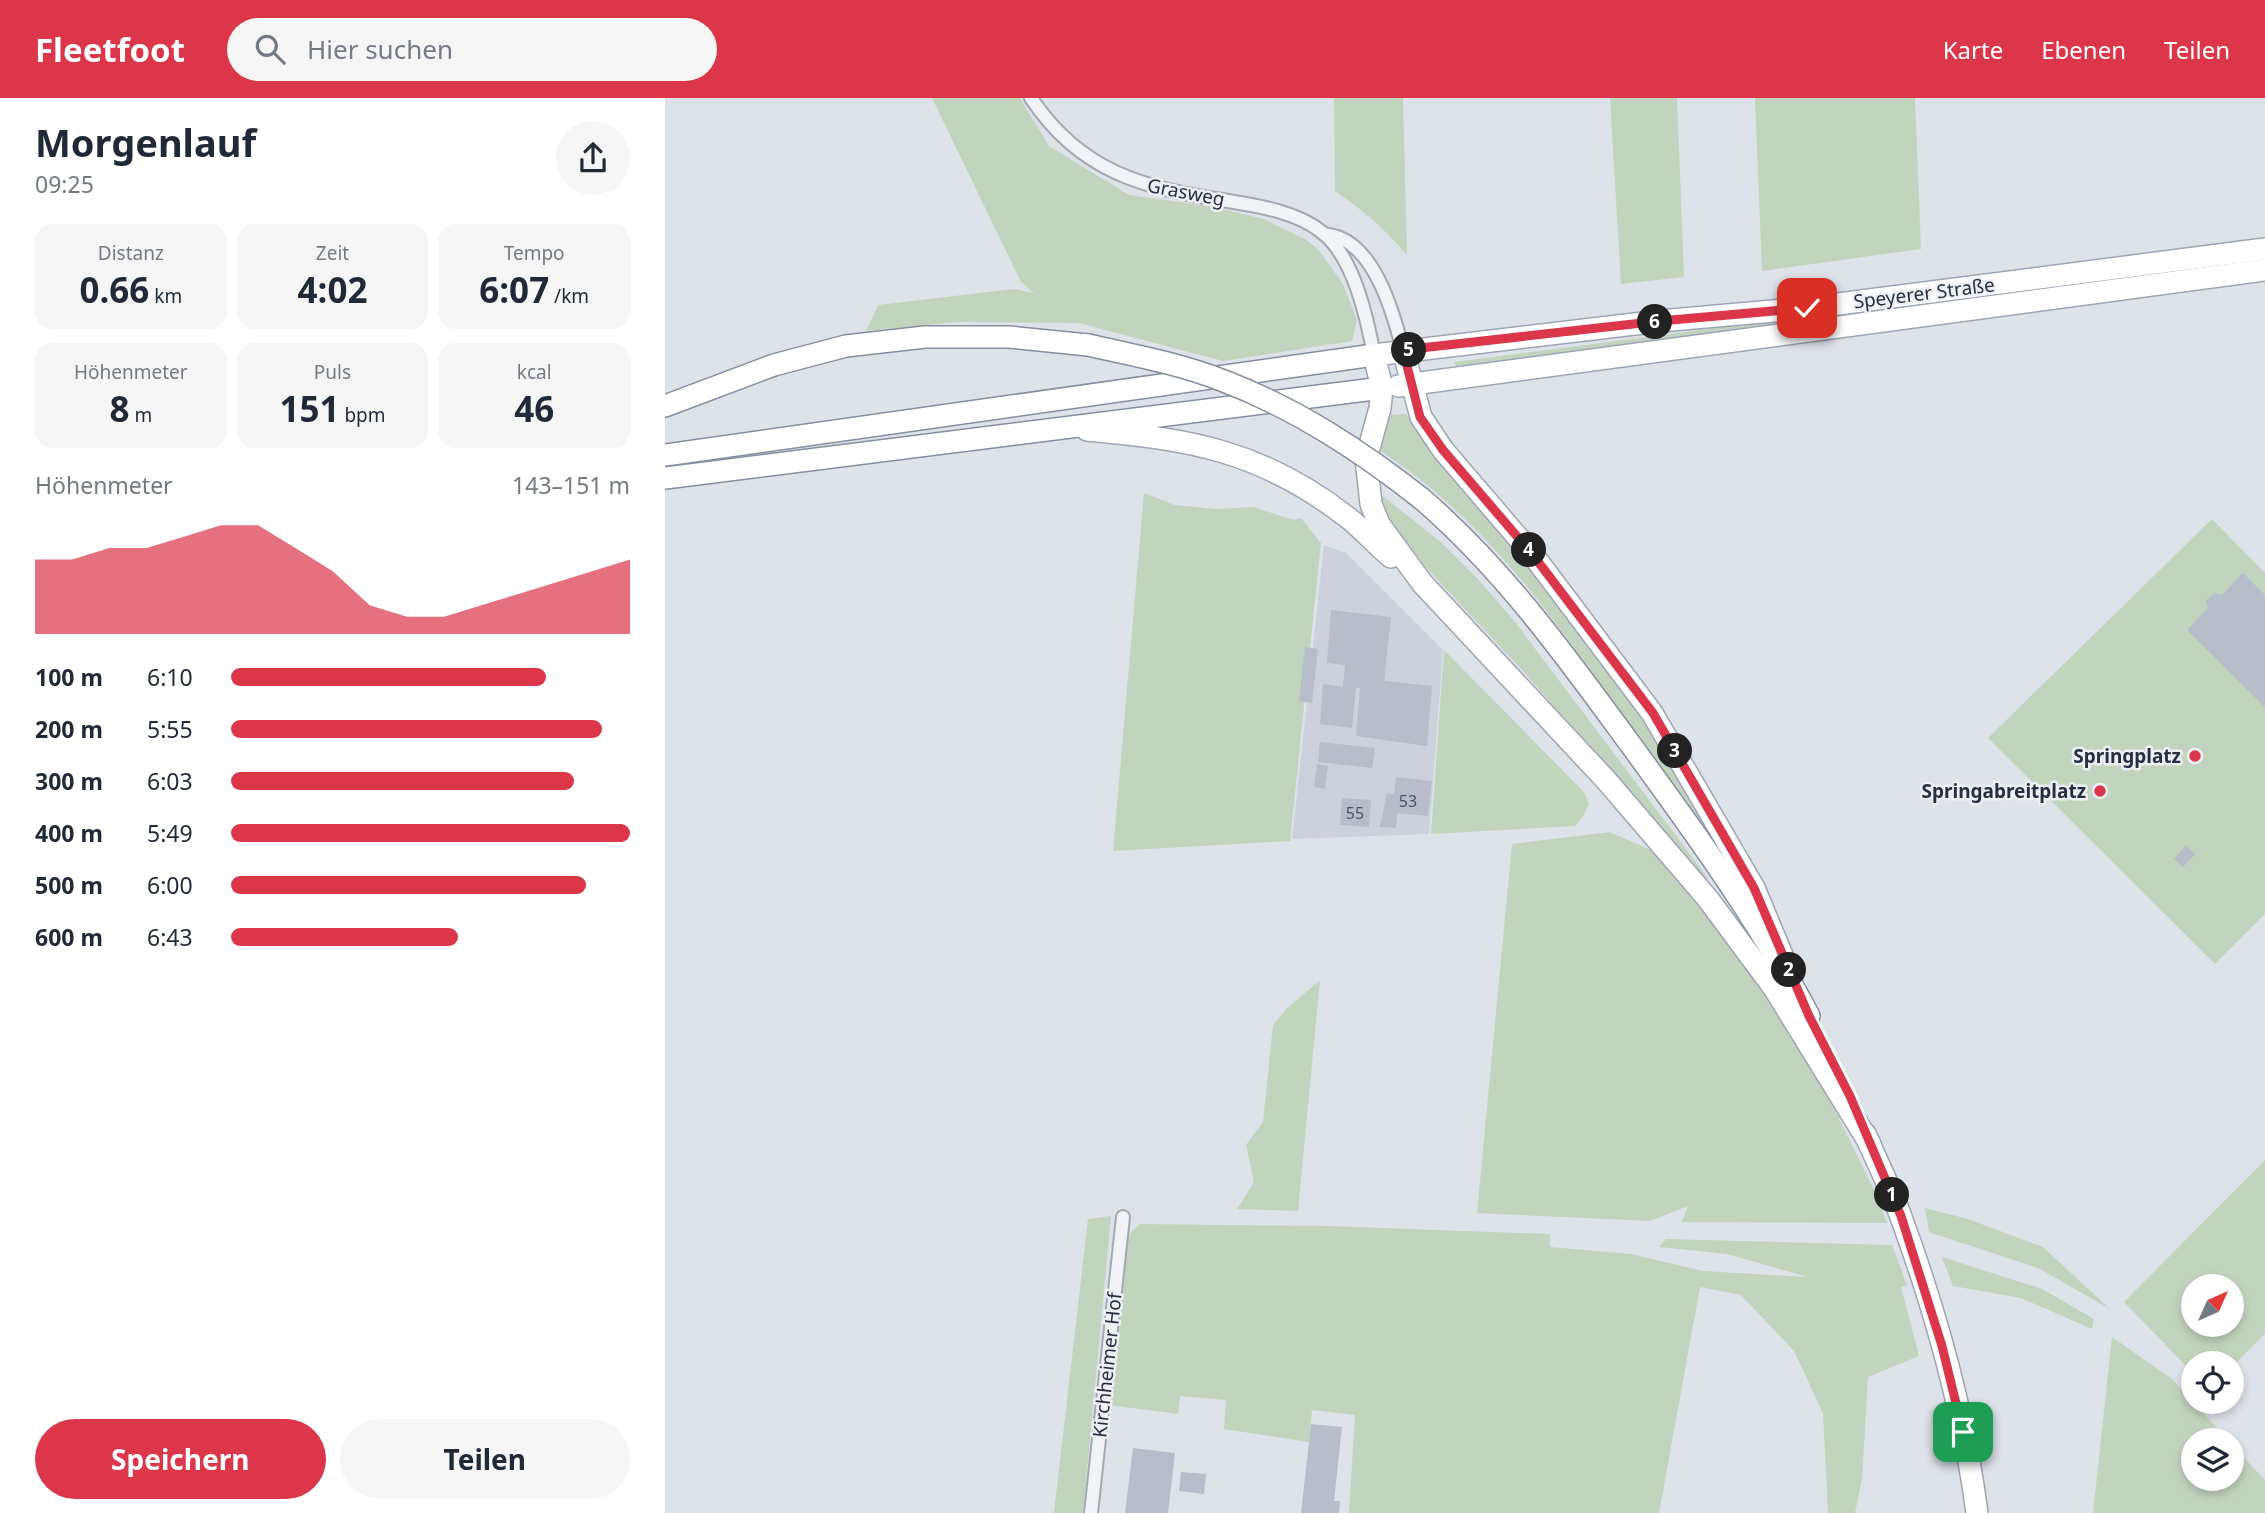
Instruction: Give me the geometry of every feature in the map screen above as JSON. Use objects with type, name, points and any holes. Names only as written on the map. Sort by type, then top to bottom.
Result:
[{"type":"main road","name":"Speyerer Straße","points":[[665,455],[1403,350],[1660,321],[1807,308],[2265,249]]},
{"type":"main road","name":"Speyerer Straße","points":[[1066,428],[2265,271]]},
{"type":"main road","points":[[665,406],[774,366],[846,346],[925,337],[1049,339],[1139,356],[1209,376],[1291,411],[1349,444],[1422,499],[1476,549],[1542,624],[1743,902],[1809,1016],[1850,1096],[1901,1216],[1942,1346],[1960,1420],[1977,1513]]},
{"type":"main road","points":[[1403,350],[1420,417],[1443,450],[1533,555],[1653,713],[1754,888],[1809,1016]]},
{"type":"main road","points":[[1374,355],[1382,388],[1380,408],[1366,459],[1371,504],[1379,524],[1422,583]]},
{"type":"main road","points":[[665,478],[1066,428],[1178,440],[1236,454],[1290,479],[1348,518],[1422,583],[1607,779],[1708,899],[1774,988],[1870,1144]]},
{"type":"street","name":"Grasweg","points":[[1031,98],[1058,133],[1091,159],[1116,173],[1162,190],[1273,210],[1295,218],[1324,234],[1342,238],[1370,266],[1383,287],[1403,350]]},
{"type":"street","name":"Grasweg","points":[[1324,234],[1337,249],[1354,282],[1367,317],[1374,355]]},
{"type":"street","name":"Kirchheimer Hof","points":[[1091,1513],[1123,1217]]},
{"type":"shaded area","points":[[1324,545],[1346,553],[1443,650],[1429,834],[1292,839]]},
{"type":"green space","points":[[932,98],[1020,98],[1049,146],[1129,195],[1208,206],[1264,219],[1305,239],[1318,249],[1343,284],[1357,320],[1352,341],[1223,361],[1079,323],[957,322],[866,331],[878,305],[1014,289],[1034,293],[1021,282]]},
{"type":"green space","points":[[1334,98],[1403,98],[1407,255],[1373,220],[1335,191]]},
{"type":"green space","points":[[1610,98],[1677,98],[1684,277],[1621,284]]},
{"type":"green space","points":[[1755,98],[1915,98],[1921,249],[1762,271]]},
{"type":"green space","points":[[2265,257],[2265,264],[1458,369],[1454,362]]},
{"type":"green space","points":[[1406,414],[1430,449],[1474,498],[1593,647],[1655,737],[1729,860],[1725,864],[1569,641],[1512,569],[1449,504],[1377,449],[1388,415]]},
{"type":"green space","points":[[1144,493],[1175,505],[1216,509],[1253,507],[1294,520],[1301,518],[1321,543],[1290,841],[1113,851]]},
{"type":"green space","points":[[1379,493],[1442,543],[1515,622],[1708,878],[1705,881],[1524,672],[1404,544],[1386,519]]},
{"type":"green space","points":[[2212,519],[2265,573],[2265,914],[2215,964],[1988,738]]},
{"type":"green space","points":[[1444,650],[1584,792],[1589,804],[1575,826],[1431,834]]},
{"type":"green space","points":[[1610,832],[1655,852],[1764,986],[1823,1086],[1876,1194],[1887,1223],[1682,1222],[1688,1206],[1650,1221],[1477,1213],[1512,844]]},
{"type":"green space","points":[[1320,980],[1298,1211],[1237,1209],[1254,1182],[1246,1145],[1263,1122],[1273,1025],[1286,1009]]},
{"type":"green space","points":[[2265,1160],[2265,1334],[2244,1355],[2244,1351],[2181,1351],[2181,1361],[2124,1302]]},
{"type":"green space","points":[[1925,1208],[1968,1219],[2043,1247],[2110,1309],[2038,1268],[1929,1232]]},
{"type":"green space","points":[[1111,1216],[1083,1513],[1054,1513],[1088,1219]]},
{"type":"green space","points":[[1140,1224],[1329,1226],[1550,1234],[1550,1247],[1631,1254],[1703,1271],[1808,1277],[1727,1254],[1659,1247],[1666,1239],[1892,1245],[1907,1285],[1901,1287],[1919,1356],[1868,1377],[1862,1479],[1855,1513],[1828,1513],[1823,1413],[1794,1351],[1741,1295],[1700,1287],[1659,1513],[1349,1513],[1355,1415],[1312,1410],[1309,1442],[1224,1429],[1226,1400],[1180,1396],[1178,1414],[1109,1405],[1127,1236]]},
{"type":"green space","points":[[1942,1257],[2042,1289],[2094,1319],[2092,1329],[2021,1298],[1953,1286]]},
{"type":"green space","points":[[2112,1337],[2172,1379],[2181,1389],[2181,1414],[2204,1414],[2217,1428],[2181,1428],[2181,1491],[2244,1491],[2244,1458],[2265,1480],[2265,1513],[2093,1513]]},
{"type":"building","points":[[2243,573],[2265,595],[2265,707],[2187,630],[2208,608],[2206,601],[2214,593],[2222,595]]},
{"type":"building","points":[[1331,610],[1391,617],[1384,681],[1432,686],[1427,746],[1356,736],[1360,688],[1356,688],[1352,728],[1320,724],[1323,684],[1343,687],[1345,665],[1327,663]]},
{"type":"building","points":[[1305,647],[1318,649],[1312,703],[1299,701]]},
{"type":"building","points":[[1320,742],[1375,748],[1372,768],[1318,762]]},
{"type":"building","points":[[1317,764],[1328,766],[1325,789],[1314,787]]},
{"type":"building","points":[[1396,777],[1432,781],[1428,816],[1397,813],[1396,828],[1380,827],[1387,793],[1394,794]]},
{"type":"building","points":[[1342,798],[1371,800],[1369,827],[1340,825]]},
{"type":"building","points":[[2186,845],[2195,854],[2183,867],[2174,859]]},
{"type":"building","points":[[1311,1424],[1342,1427],[1334,1501],[1340,1501],[1339,1513],[1301,1513]]},
{"type":"building","points":[[1133,1448],[1175,1453],[1168,1513],[1125,1513]]},
{"type":"building","points":[[1181,1472],[1206,1474],[1204,1494],[1179,1491]]},
{"type":"place","name":"Springplatz","points":[[2195,756]]},
{"type":"place","name":"Springabreitplatz","points":[[2100,791]]},
{"type":"route","points":[[1807,308],[1660,321],[1403,350],[1420,417],[1443,450],[1533,555],[1653,713],[1754,888],[1809,1016],[1850,1096],[1901,1216],[1942,1346],[1963,1432]]}]
